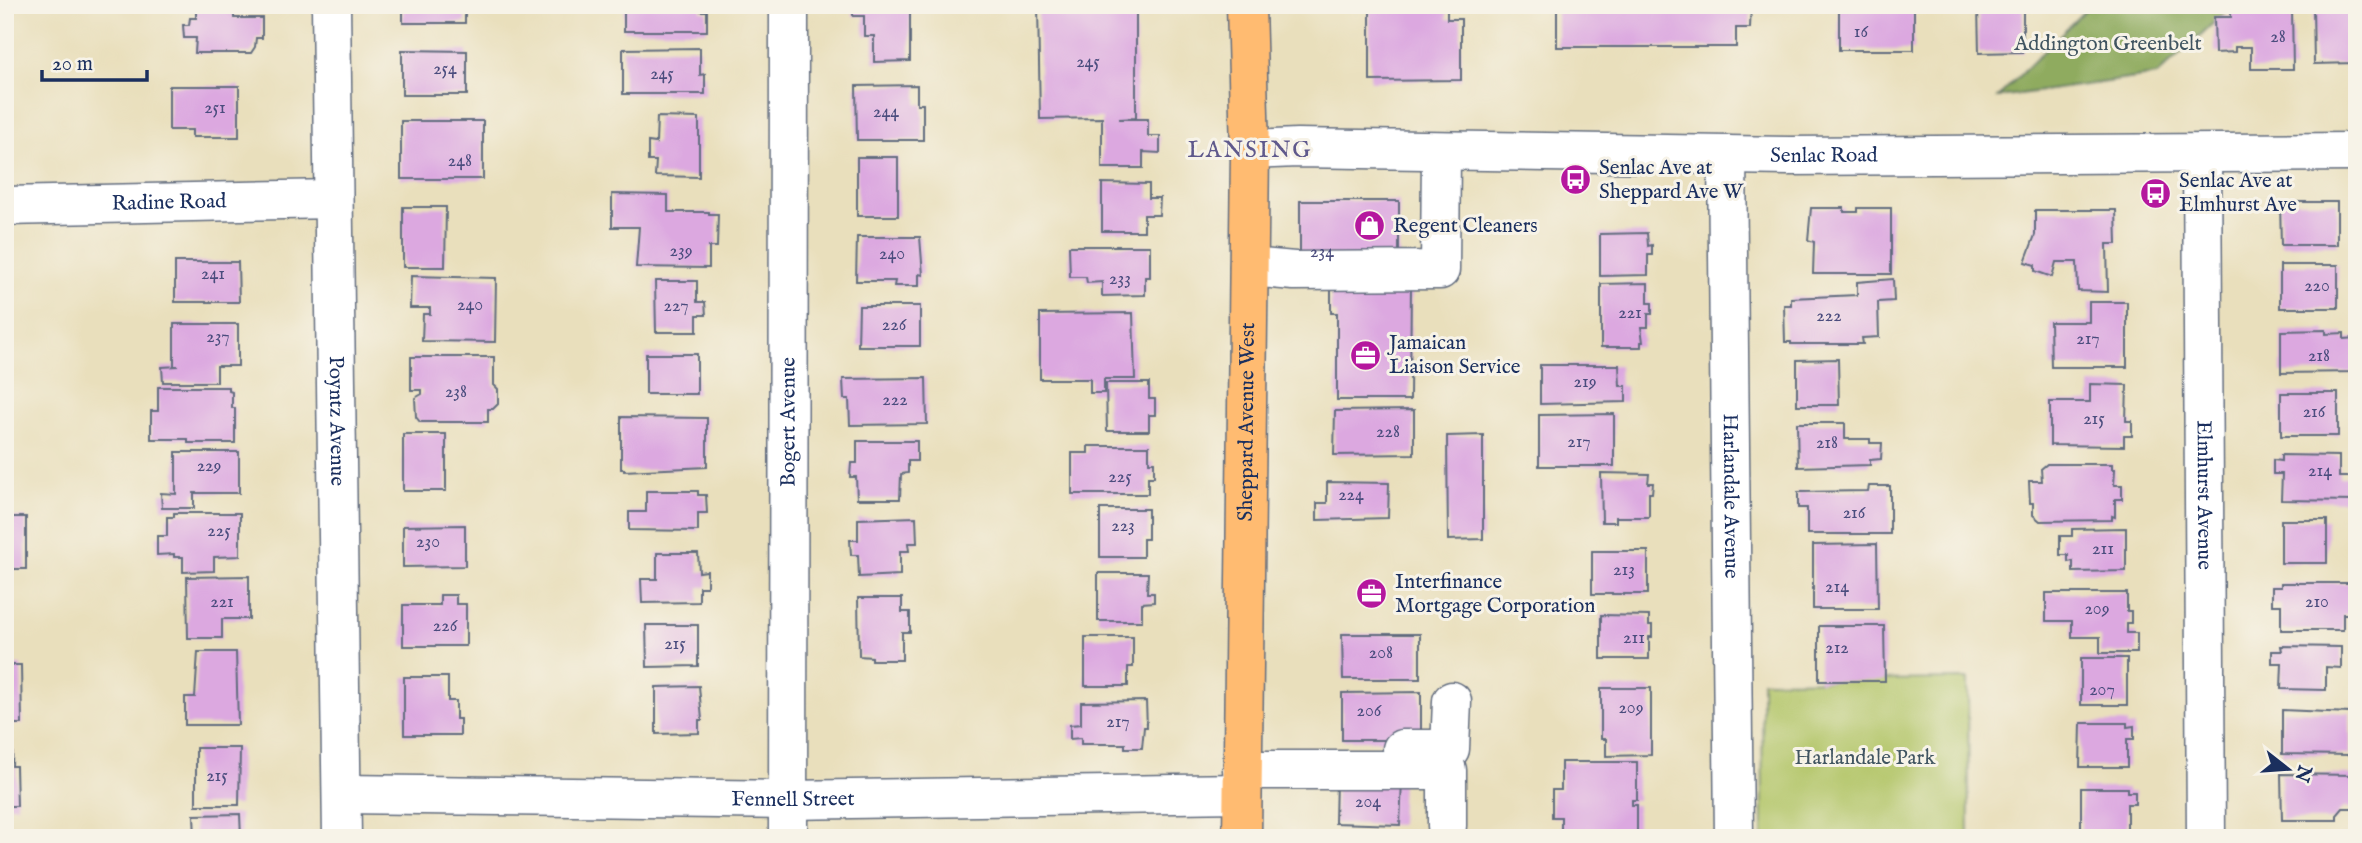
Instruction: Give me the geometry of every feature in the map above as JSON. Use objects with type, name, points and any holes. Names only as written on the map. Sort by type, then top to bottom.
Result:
[{"type":"main road","name":"Sheppard Avenue West","points":[[1242,838],[1250,150],[1246,5]]},
{"type":"street","name":"Poyntz Avenue","points":[[331,5],[342,838]]},
{"type":"street","name":"Bogert Avenue","points":[[788,838],[789,5]]},
{"type":"street","name":"Senlac Road","points":[[1250,150],[1297,148],[1727,155],[2357,152]]},
{"type":"street","points":[[1249,267],[1294,271],[1440,270],[1441,151]]},
{"type":"street","name":"Elmhurst Avenue","points":[[2202,154],[2206,838]]},
{"type":"street","name":"Harlandale Avenue","points":[[1727,155],[1734,838]]},
{"type":"street","name":"Radine Road","points":[[5,206],[333,199]]},
{"type":"street","points":[[1242,771],[1288,748],[1450,749],[1452,701]]},
{"type":"street","points":[[1242,771],[1447,770],[1447,826]]},
{"type":"street","name":"Fennell Street","points":[[343,794],[788,800],[1242,771]]},
{"type":"green space","name":"Addington Greenbelt","points":[[2090,5],[2233,5],[2157,75],[1998,97]]},
{"type":"green space","name":"Harlandale Park","points":[[1968,679],[1969,838],[1763,838],[1762,681]]},
{"type":"building","points":[[196,5],[234,5],[234,18],[262,18],[262,38],[256,38],[251,53],[195,53],[196,38],[184,38],[183,25],[189,25],[190,18],[196,18]]},
{"type":"building","points":[[403,5],[465,5],[465,23],[403,23]]},
{"type":"building","points":[[624,5],[701,5],[701,11],[707,11],[707,31],[624,31]]},
{"type":"building","points":[[853,5],[910,5],[910,61],[874,62],[874,36],[864,36],[864,16],[853,16]]},
{"type":"building","points":[[1038,5],[1136,5],[1136,118],[1119,119],[1148,119],[1148,136],[1160,136],[1160,153],[1143,152],[1143,168],[1102,168],[1102,118],[1040,119]]},
{"type":"building","points":[[1370,5],[1447,5],[1447,19],[1461,19],[1461,80],[1370,81]]},
{"type":"building","points":[[1557,5],[1751,5],[1750,28],[1736,28],[1736,47],[1557,47]]},
{"type":"building","points":[[1839,5],[1914,5],[1914,50],[1839,50]]},
{"type":"building","points":[[1978,5],[2023,5],[2023,52],[1979,53]]},
{"type":"building","points":[[2231,5],[2256,5],[2256,9],[2292,9],[2293,69],[2251,69],[2251,47],[2235,47],[2235,52],[2215,53],[2214,17],[2231,17]]},
{"type":"building","points":[[2313,5],[2356,5],[2356,63],[2314,64]]},
{"type":"building","points":[[5,33],[12,33],[12,68],[5,68]]},
{"type":"building","points":[[700,48],[700,75],[705,74],[705,94],[623,94],[623,49]]},
{"type":"building","points":[[402,50],[467,51],[467,95],[402,95]]},
{"type":"building","points":[[917,85],[917,104],[923,104],[923,140],[857,140],[856,86]]},
{"type":"building","points":[[169,86],[239,86],[239,137],[192,137],[192,130],[169,130]]},
{"type":"building","points":[[657,117],[699,118],[699,177],[655,176],[656,161],[648,161],[648,142],[656,143]]},
{"type":"building","points":[[401,121],[483,121],[483,179],[401,179]]},
{"type":"building","points":[[857,157],[898,157],[898,216],[857,216]]},
{"type":"building","points":[[1102,183],[1149,184],[1149,198],[1160,198],[1159,215],[1144,215],[1144,231],[1102,231]]},
{"type":"building","points":[[612,194],[668,195],[668,212],[718,214],[717,247],[709,247],[709,268],[636,267],[639,227],[612,227]]},
{"type":"building","points":[[1300,201],[1399,201],[1399,265],[1300,265]]},
{"type":"building","points":[[2280,202],[2337,202],[2337,245],[2281,245]]},
{"type":"building","points":[[403,207],[446,207],[445,267],[403,267]]},
{"type":"building","points":[[1811,208],[1844,208],[1844,212],[1858,212],[1858,208],[1891,208],[1891,274],[1813,274],[1814,242],[1808,240]]},
{"type":"building","points":[[2035,210],[2116,210],[2117,244],[2107,244],[2108,292],[2078,291],[2077,262],[2056,262],[2052,277],[2035,271],[2035,265],[2025,262],[2035,235]]},
{"type":"building","points":[[1647,233],[1648,246],[1652,245],[1652,255],[1648,255],[1648,275],[1600,276],[1600,234]]},
{"type":"building","points":[[857,237],[920,237],[923,275],[919,274],[919,286],[894,286],[895,281],[856,281]]},
{"type":"building","points":[[1069,246],[1150,246],[1150,277],[1145,277],[1145,295],[1102,296],[1102,282],[1087,283],[1086,277],[1070,277]]},
{"type":"building","points":[[175,262],[238,262],[239,302],[175,302]]},
{"type":"building","points":[[2280,265],[2338,265],[2338,308],[2280,308]]},
{"type":"building","points":[[411,276],[496,278],[495,342],[422,341],[423,314],[430,314],[430,308],[410,308]]},
{"type":"building","points":[[1331,279],[1411,281],[1410,400],[1337,400],[1337,313],[1331,313]]},
{"type":"building","points":[[1893,279],[1894,301],[1878,302],[1879,337],[1862,338],[1863,344],[1785,342],[1784,305],[1791,305],[1791,298],[1857,295],[1857,282]]},
{"type":"building","points":[[655,281],[697,281],[697,302],[705,302],[706,315],[697,315],[697,332],[656,332]]},
{"type":"building","points":[[1648,283],[1648,303],[1652,303],[1652,314],[1648,314],[1648,327],[1641,327],[1641,347],[1601,347],[1601,284]]},
{"type":"building","points":[[2089,302],[2127,302],[2127,367],[2051,367],[2050,322],[2089,322]]},
{"type":"building","points":[[859,306],[920,306],[920,346],[858,346]]},
{"type":"building","points":[[1133,313],[1135,379],[1104,379],[1104,393],[1090,393],[1090,379],[1040,379],[1040,314]]},
{"type":"building","points":[[174,324],[238,324],[238,366],[217,366],[217,382],[163,382],[162,367],[178,366],[174,366]]},
{"type":"building","points":[[2326,330],[2326,334],[2344,333],[2344,339],[2356,338],[2357,372],[2281,373],[2281,331]]},
{"type":"building","points":[[646,354],[697,354],[697,394],[646,394]]},
{"type":"building","points":[[411,357],[494,357],[494,385],[498,389],[498,404],[493,409],[488,409],[488,422],[420,422],[416,417],[415,398],[422,394],[422,390],[411,390]]},
{"type":"building","points":[[1838,359],[1839,405],[1797,405],[1797,360]]},
{"type":"building","points":[[1540,365],[1619,365],[1620,386],[1626,386],[1626,402],[1540,404]]},
{"type":"building","points":[[926,378],[927,424],[850,425],[849,399],[844,399],[843,379]]},
{"type":"building","points":[[1106,383],[1149,383],[1149,399],[1155,399],[1155,415],[1149,415],[1149,431],[1107,431]]},
{"type":"building","points":[[2090,384],[2127,385],[2126,421],[2132,421],[2132,436],[2124,436],[2124,446],[2050,445],[2050,402],[2090,402]]},
{"type":"building","points":[[158,387],[229,387],[232,392],[232,408],[235,408],[235,443],[188,443],[188,439],[151,439],[151,411],[158,411]]},
{"type":"building","points":[[2281,393],[2338,393],[2338,436],[2281,436]]},
{"type":"building","points":[[1414,410],[1414,454],[1334,455],[1335,411]]},
{"type":"building","points":[[1614,414],[1614,466],[1539,466],[1539,415]]},
{"type":"building","points":[[621,417],[707,418],[707,467],[624,471],[621,469]]},
{"type":"building","points":[[1797,423],[1845,423],[1845,439],[1870,439],[1870,443],[1882,443],[1881,459],[1870,460],[1870,465],[1798,467]]},
{"type":"building","points":[[403,434],[446,434],[446,491],[403,491]]},
{"type":"building","points":[[1483,435],[1483,539],[1448,540],[1447,436]]},
{"type":"building","points":[[857,441],[917,441],[917,461],[908,461],[908,473],[901,474],[900,499],[857,499],[856,477],[850,477],[851,463],[857,463]]},
{"type":"building","points":[[1088,446],[1149,446],[1149,462],[1154,462],[1154,477],[1148,477],[1148,494],[1072,494],[1072,453],[1088,453]]},
{"type":"building","points":[[176,452],[239,452],[239,493],[194,493],[194,508],[162,508],[161,493],[176,494]]},
{"type":"building","points":[[2281,455],[2339,456],[2339,477],[2357,477],[2357,501],[2281,500],[2282,474],[2273,474],[2273,460],[2281,461]]},
{"type":"building","points":[[2047,464],[2112,464],[2112,469],[2115,469],[2114,485],[2122,485],[2122,499],[2115,499],[2115,517],[2112,516],[2112,520],[2040,521],[2033,515],[2029,481],[2042,481],[2041,469]]},
{"type":"building","points":[[1601,473],[1649,474],[1648,483],[1653,483],[1652,493],[1649,493],[1649,517],[1616,517],[1616,522],[1602,522]]},
{"type":"building","points":[[1327,482],[1389,483],[1388,518],[1317,520],[1317,503],[1327,503]]},
{"type":"building","points":[[1869,486],[1890,486],[1890,534],[1807,534],[1807,508],[1798,508],[1798,492],[1868,491]]},
{"type":"building","points":[[646,491],[698,491],[698,495],[706,495],[707,513],[698,513],[698,531],[629,530],[629,512],[646,512]]},
{"type":"building","points":[[1100,509],[1148,509],[1148,539],[1143,539],[1143,557],[1100,557]]},
{"type":"building","points":[[174,513],[240,513],[240,556],[214,557],[214,571],[183,572],[183,557],[174,557],[174,554],[157,555],[157,536],[167,536],[167,517],[174,517]]},
{"type":"building","points":[[5,517],[26,517],[26,569],[5,569]]},
{"type":"building","points":[[916,517],[917,543],[908,543],[909,551],[900,551],[900,575],[859,577],[858,555],[851,555],[850,540],[858,540],[858,519]]},
{"type":"building","points":[[2281,520],[2327,520],[2327,563],[2281,563]]},
{"type":"building","points":[[465,525],[465,566],[403,567],[403,526]]},
{"type":"building","points":[[2126,528],[2126,571],[2073,572],[2073,561],[2068,562],[2068,555],[2060,555],[2060,536],[2072,536],[2072,529]]},
{"type":"building","points":[[1877,544],[1878,609],[1813,609],[1813,545]]},
{"type":"building","points":[[1592,551],[1648,551],[1648,594],[1592,594]]},
{"type":"building","points":[[657,553],[698,553],[699,572],[707,571],[707,587],[699,587],[699,602],[642,603],[641,579],[657,579]]},
{"type":"building","points":[[1098,573],[1148,573],[1147,593],[1154,593],[1154,602],[1142,603],[1142,621],[1098,621]]},
{"type":"building","points":[[249,576],[249,619],[222,619],[222,638],[188,638],[187,577]]},
{"type":"building","points":[[2281,583],[2357,583],[2357,614],[2343,614],[2343,630],[2281,630],[2281,605],[2272,605],[2272,587],[2281,587]]},
{"type":"building","points":[[2046,593],[2127,593],[2127,611],[2131,611],[2131,623],[2127,623],[2127,633],[2137,633],[2137,653],[2100,653],[2100,637],[2072,637],[2072,621],[2046,621]]},
{"type":"building","points":[[440,595],[456,595],[456,604],[466,604],[466,646],[403,646],[403,605],[440,605]]},
{"type":"building","points":[[858,598],[902,598],[902,612],[910,612],[910,632],[902,632],[902,660],[872,660],[872,657],[859,656]]},
{"type":"building","points":[[1601,615],[1649,616],[1652,637],[1649,637],[1649,659],[1601,659]]},
{"type":"building","points":[[646,625],[698,625],[698,666],[647,667]]},
{"type":"building","points":[[1819,626],[1884,626],[1885,681],[1819,681]]},
{"type":"building","points":[[1342,634],[1420,634],[1420,679],[1343,679]]},
{"type":"building","points":[[1085,637],[1133,637],[1133,667],[1128,667],[1128,686],[1085,686]]},
{"type":"building","points":[[2281,646],[2341,647],[2341,668],[2326,667],[2326,690],[2281,689],[2282,663],[2272,663],[2272,651],[2282,651]]},
{"type":"building","points":[[198,652],[236,652],[238,725],[185,725],[185,697],[195,697]]},
{"type":"building","points":[[2081,658],[2127,658],[2127,705],[2081,705]]},
{"type":"building","points":[[5,665],[21,665],[22,724],[5,724]]},
{"type":"building","points":[[404,677],[448,677],[448,701],[456,701],[456,719],[460,719],[460,735],[404,735]]},
{"type":"building","points":[[699,686],[702,720],[699,720],[699,733],[656,734],[656,687]]},
{"type":"building","points":[[1601,688],[1651,688],[1651,755],[1606,756],[1606,739],[1601,739]]},
{"type":"building","points":[[1421,692],[1421,740],[1342,740],[1342,693]]},
{"type":"building","points":[[1146,701],[1147,727],[1144,727],[1142,748],[1125,748],[1125,744],[1081,744],[1081,738],[1070,739],[1070,725],[1081,724],[1081,702]]},
{"type":"building","points":[[2282,710],[2350,713],[2350,755],[2282,754]]},
{"type":"building","points":[[2081,723],[2127,723],[2127,727],[2134,726],[2134,739],[2127,739],[2127,767],[2080,767]]},
{"type":"building","points":[[5,740],[13,740],[12,766],[16,766],[17,806],[5,806]]},
{"type":"building","points":[[196,748],[240,748],[239,805],[196,805]]},
{"type":"building","points":[[1561,762],[1637,762],[1637,800],[1632,800],[1632,805],[1637,805],[1637,832],[1561,832],[1561,817],[1552,817],[1552,790],[1561,790]]},
{"type":"building","points":[[2281,774],[2357,775],[2357,808],[2343,808],[2337,815],[2337,820],[2282,820]]},
{"type":"building","points":[[1336,779],[1402,781],[1400,825],[1335,823]]},
{"type":"building","points":[[2081,788],[2127,788],[2127,792],[2135,792],[2135,804],[2127,804],[2127,832],[2081,831]]},
{"type":"building","points":[[240,814],[241,838],[195,838],[194,815]]},
{"type":"place","name":"Senlac Ave at Sheppard Ave W","points":[[1576,180]]},
{"type":"place","name":"Senlac Ave at Elmhurst Ave","points":[[2156,193]]},
{"type":"place","name":"Regent Cleaners","points":[[1370,226]]},
{"type":"place","name":"Jamaican Liaison Service","points":[[1366,355]]},
{"type":"place","name":"Interfinance Mortgage Corporation","points":[[1372,594]]},
{"type":"district","name":"LANSING","points":[[1250,150]]}]
